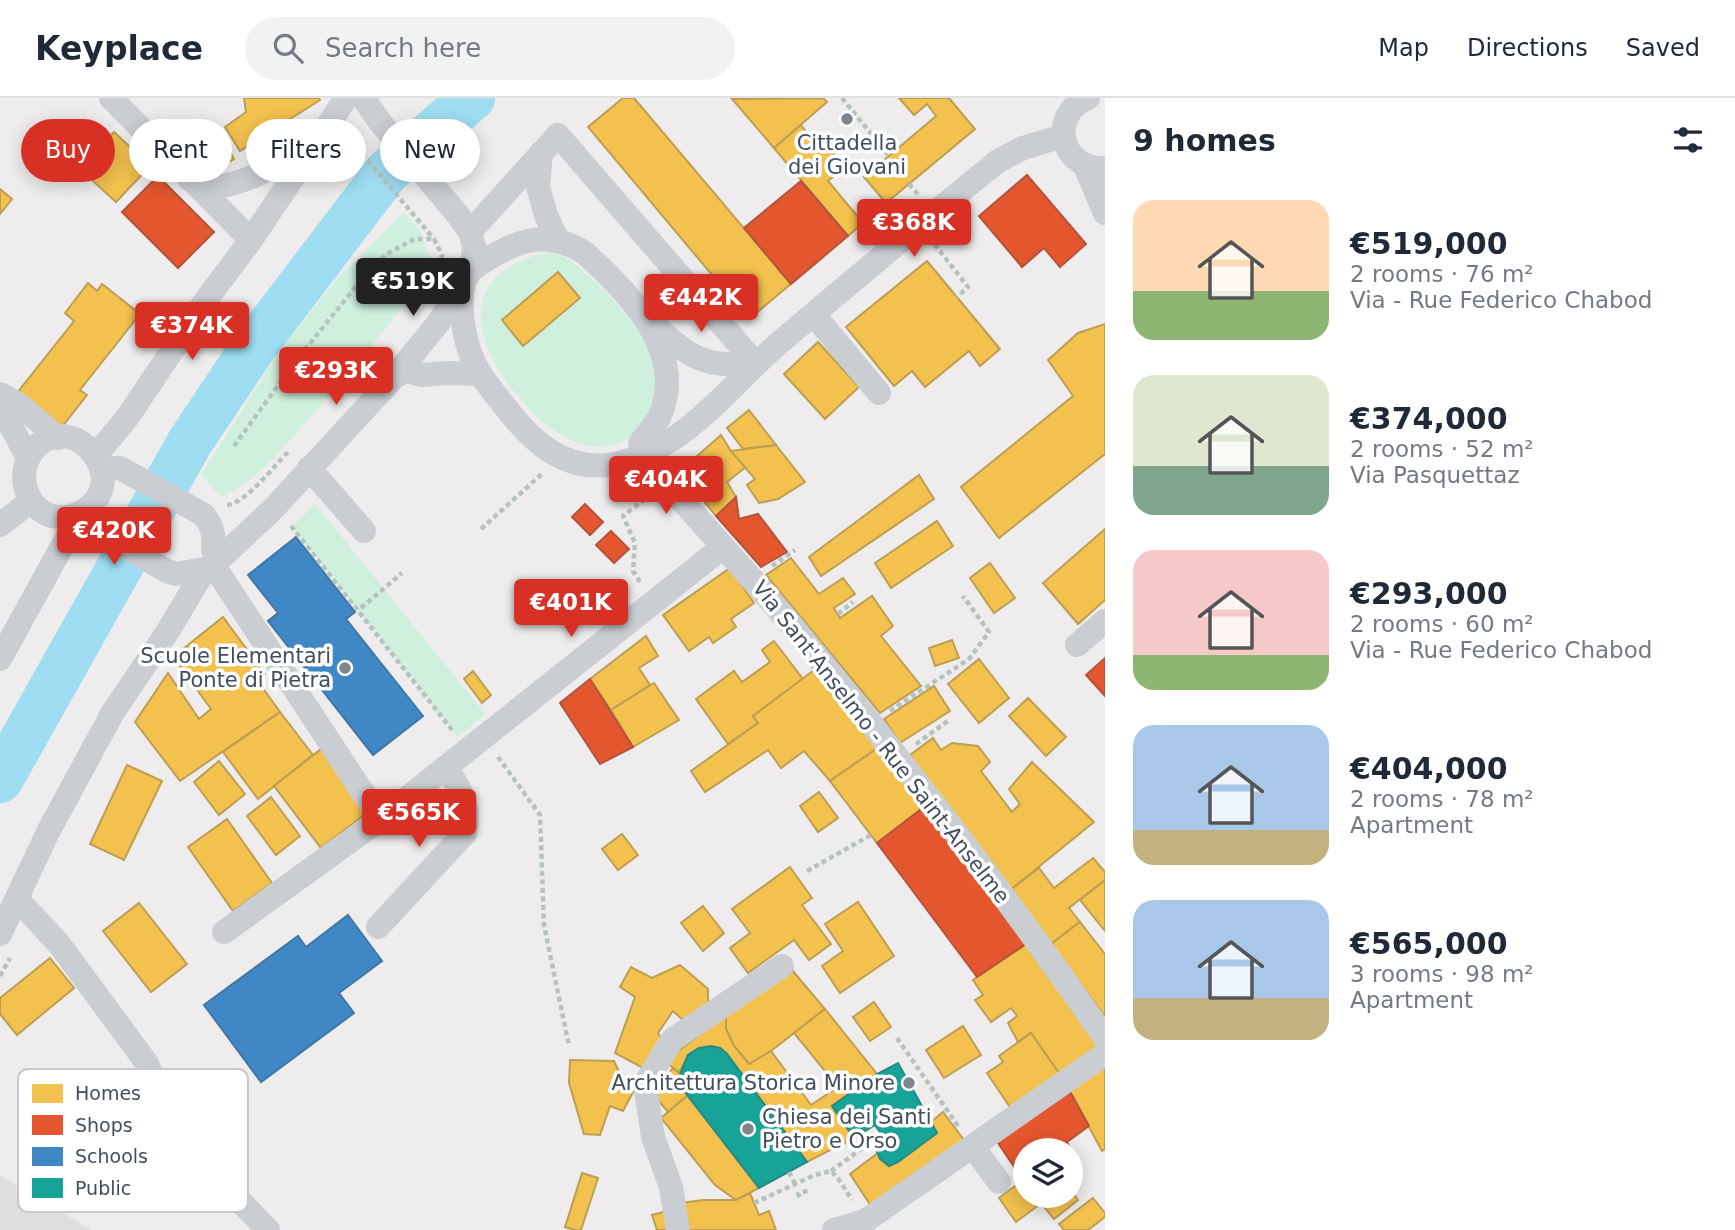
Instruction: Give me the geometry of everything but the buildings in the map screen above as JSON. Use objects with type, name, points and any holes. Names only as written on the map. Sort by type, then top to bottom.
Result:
[{"type":"street","points":[[111,98],[131,119]]},
{"type":"street","points":[[333,119],[346,98]]},
{"type":"street","points":[[363,98],[464,224],[474,246],[461,302],[467,342],[480,374],[515,419],[544,448],[559,458],[577,464],[608,465],[646,455],[670,441],[699,418],[756,364],[998,161],[1023,149],[1063,136]]},
{"type":"street","points":[[1088,98],[1071,110],[1063,136],[1074,159],[1095,167],[1105,213]]},
{"type":"street","points":[[464,224],[558,135],[756,364]]},
{"type":"street","points":[[541,153],[538,187],[546,215],[558,241]]},
{"type":"street","points":[[197,182],[222,186],[246,178]]},
{"type":"street","points":[[192,182],[251,240]]},
{"type":"street","points":[[0,659],[76,520],[98,497],[106,465],[127,418],[205,300],[251,240],[289,182]]},
{"type":"street","points":[[0,934],[48,832],[113,712],[213,563],[272,509],[396,376],[439,323],[468,276],[503,249],[529,240],[558,241],[574,246],[585,253],[672,343],[699,360],[727,366],[756,364]]},
{"type":"street","points":[[644,314],[668,375],[661,413],[639,443],[646,455]]},
{"type":"street","points":[[814,315],[879,393]]},
{"type":"street","points":[[396,376],[407,372],[421,375],[480,374]]},
{"type":"street","points":[[0,394],[21,406],[58,438]]},
{"type":"street","points":[[0,405],[28,458]]},
{"type":"street","points":[[213,563],[176,574],[76,520],[48,514],[31,501],[26,491],[24,480],[28,458],[46,441],[58,438],[80,441],[106,465],[214,510],[211,525],[214,536],[213,563],[382,818]]},
{"type":"street","name":"Via Sant'Anselmo - Rue Saint-Anselme","points":[[646,455],[666,483],[754,579],[899,757],[1039,943],[1105,1038]]},
{"type":"street","points":[[309,468],[364,531]]},
{"type":"street","points":[[0,525],[31,501]]},
{"type":"street","points":[[224,932],[382,818],[723,547]]},
{"type":"street","points":[[1077,645],[1105,621]]},
{"type":"street","points":[[378,927],[465,833],[469,816],[462,793],[446,768]]},
{"type":"street","points":[[18,900],[59,944],[149,1069]]},
{"type":"street","points":[[678,1230],[671,1187],[653,1137],[645,1084],[673,1040],[782,966]]},
{"type":"street","points":[[834,1230],[865,1221],[1096,1060]]},
{"type":"street","points":[[973,1147],[999,1182]]},
{"type":"street","points":[[248,1209],[268,1230]]},
{"type":"path","points":[[842,98],[889,156]]},
{"type":"path","points":[[366,159],[434,239],[442,255],[436,281]]},
{"type":"path","points":[[934,214],[950,235],[936,246],[968,287],[957,297]]},
{"type":"path","points":[[234,446],[295,362],[370,269],[390,252],[415,239],[434,239]]},
{"type":"path","points":[[214,510],[233,504],[252,489],[290,449]]},
{"type":"path","points":[[481,529],[559,458]]},
{"type":"path","points":[[644,589],[632,571],[635,543],[622,516],[666,483]]},
{"type":"path","points":[[272,509],[292,527],[458,737]]},
{"type":"path","points":[[361,608],[402,573]]},
{"type":"path","points":[[872,723],[970,659],[989,632],[963,596]]},
{"type":"path","points":[[838,614],[853,602]]},
{"type":"path","points":[[899,757],[948,720]]},
{"type":"path","points":[[495,754],[540,815],[544,925],[569,1046]]},
{"type":"path","points":[[807,872],[872,835]]},
{"type":"path","points":[[0,976],[10,958]]},
{"type":"path","points":[[897,1038],[973,1147]]},
{"type":"path","points":[[754,1203],[815,1175],[831,1171],[875,1139]]},
{"type":"path","points":[[831,1171],[865,1221]]},
{"type":"path","points":[[789,1172],[795,1184]]},
{"type":"path","points":[[800,1197],[799,1194],[809,1190]]},
{"type":"shaded area","points":[[0,1175],[18,1186],[18,1212],[62,1212],[92,1230],[0,1230]]},
{"type":"green space","points":[[404,212],[420,232],[434,268],[340,383],[278,453],[258,473],[221,497],[201,475],[281,349],[338,278]]},
{"type":"green space","points":[[549,252],[569,260],[600,287],[635,325],[652,357],[657,380],[649,413],[638,430],[616,444],[600,447],[584,445],[556,432],[530,410],[510,386],[495,364],[486,343],[481,322],[482,304],[489,287],[502,272],[522,261]]},
{"type":"green space","points":[[315,504],[485,714],[458,737],[292,527]]},
{"type":"waterway","points":[[0,780],[190,442],[252,349],[386,173],[472,98]]},
{"type":"place","name":"Cittadella dei Giovani","points":[[847,119]]},
{"type":"place","name":"Scuole Elementari Ponte di Pietra","points":[[345,668]]},
{"type":"place","name":"Architettura Storica Minore","points":[[909,1083]]},
{"type":"place","name":"Chiesa dei Santi Pietro e Orso","points":[[748,1129]]}]
